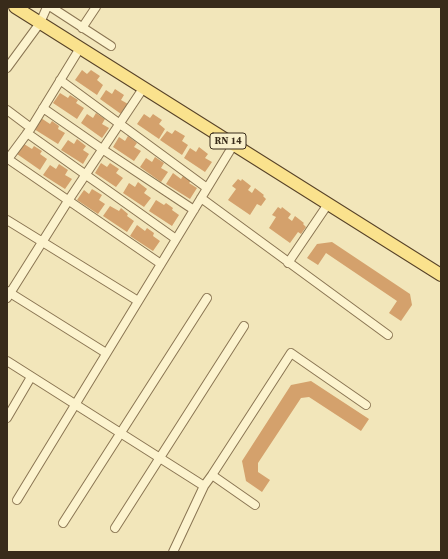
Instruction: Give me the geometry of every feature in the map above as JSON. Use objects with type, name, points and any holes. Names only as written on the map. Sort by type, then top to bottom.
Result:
[{"type":"main road","name":"RN 14","points":[[15,7],[441,275]]},
{"type":"street","points":[[7,68],[40,23],[46,7]]},
{"type":"street","points":[[51,7],[111,46]]},
{"type":"street","points":[[82,28],[96,7]]},
{"type":"street","points":[[80,48],[29,130],[7,160],[161,264]]},
{"type":"street","points":[[60,80],[207,188]]},
{"type":"street","points":[[106,353],[8,294],[68,200],[144,87]]},
{"type":"street","points":[[43,108],[194,210]]},
{"type":"street","points":[[7,110],[29,130],[85,175],[176,239]]},
{"type":"street","points":[[17,500],[234,144]]},
{"type":"street","points":[[201,198],[388,335]]},
{"type":"street","points":[[288,263],[328,204]]},
{"type":"street","points":[[7,220],[138,301]]},
{"type":"street","points":[[63,523],[207,298]]},
{"type":"street","points":[[116,528],[244,326]]},
{"type":"street","points":[[173,552],[204,486],[291,353],[366,405]]},
{"type":"street","points":[[7,360],[31,377],[204,486]]},
{"type":"street","points":[[7,418],[31,377]]},
{"type":"street","points":[[212,475],[255,505]]},
{"type":"building","points":[[82,70],[87,74],[91,70],[100,76],[97,80],[103,85],[97,95],[75,80]]},
{"type":"building","points":[[115,89],[124,95],[121,100],[128,104],[121,114],[100,99],[106,90],[112,94]]},
{"type":"building","points":[[60,93],[68,98],[70,95],[78,100],[76,103],[84,108],[77,119],[53,103]]},
{"type":"building","points":[[96,113],[105,119],[102,124],[109,128],[102,138],[81,123],[87,114],[93,118]]},
{"type":"building","points":[[144,114],[150,118],[153,114],[162,120],[159,124],[165,129],[159,139],[137,124]]},
{"type":"building","points":[[41,118],[50,124],[52,121],[59,126],[58,129],[65,133],[58,144],[34,129]]},
{"type":"building","points":[[175,130],[185,136],[182,141],[188,145],[182,155],[160,140],[167,131],[172,134]]},
{"type":"building","points":[[128,136],[137,143],[134,147],[141,151],[134,161],[113,147],[119,137],[125,141]]},
{"type":"building","points":[[77,139],[86,146],[83,150],[89,154],[83,164],[61,150],[68,140],[74,144]]},
{"type":"building","points":[[24,144],[32,149],[34,146],[42,151],[40,154],[47,159],[40,170],[17,154]]},
{"type":"building","points":[[199,147],[208,154],[205,158],[212,162],[205,172],[184,158],[190,148],[196,152]]},
{"type":"building","points":[[155,157],[164,163],[161,168],[168,172],[161,182],[140,167],[146,158],[152,162]]},
{"type":"building","points":[[101,163],[107,167],[110,163],[119,169],[116,173],[123,178],[116,187],[95,173]]},
{"type":"building","points":[[59,164],[68,170],[65,175],[72,179],[65,189],[43,175],[50,165],[56,169]]},
{"type":"building","points":[[173,173],[181,179],[183,176],[191,181],[189,183],[197,188],[190,199],[166,184]]},
{"type":"building","points":[[238,179],[241,181],[242,179],[251,186],[248,190],[252,193],[255,188],[264,195],[263,196],[266,199],[261,206],[257,204],[250,215],[228,200],[236,189],[232,186]]},
{"type":"building","points":[[138,182],[147,189],[144,193],[151,198],[144,207],[123,193],[129,183],[135,187]]},
{"type":"building","points":[[92,189],[102,195],[99,200],[105,204],[98,214],[77,200],[84,190],[89,194]]},
{"type":"building","points":[[156,200],[164,205],[166,203],[179,215],[172,226],[149,211]]},
{"type":"building","points":[[110,206],[119,211],[121,208],[128,214],[127,216],[134,221],[127,232],[103,216]]},
{"type":"building","points":[[278,207],[281,209],[282,207],[291,214],[288,218],[292,221],[295,216],[304,223],[303,224],[306,227],[301,234],[298,232],[290,243],[269,228],[276,217],[272,215]]},
{"type":"building","points":[[137,225],[145,231],[147,228],[154,233],[153,236],[160,241],[153,251],[130,236]]},
{"type":"building","points":[[332,242],[410,294],[412,305],[401,321],[389,313],[397,301],[326,253],[318,265],[307,258],[317,244]]},
{"type":"building","points":[[311,381],[369,419],[361,431],[309,397],[301,398],[258,463],[258,472],[270,480],[262,492],[246,481],[242,461],[291,385]]}]
